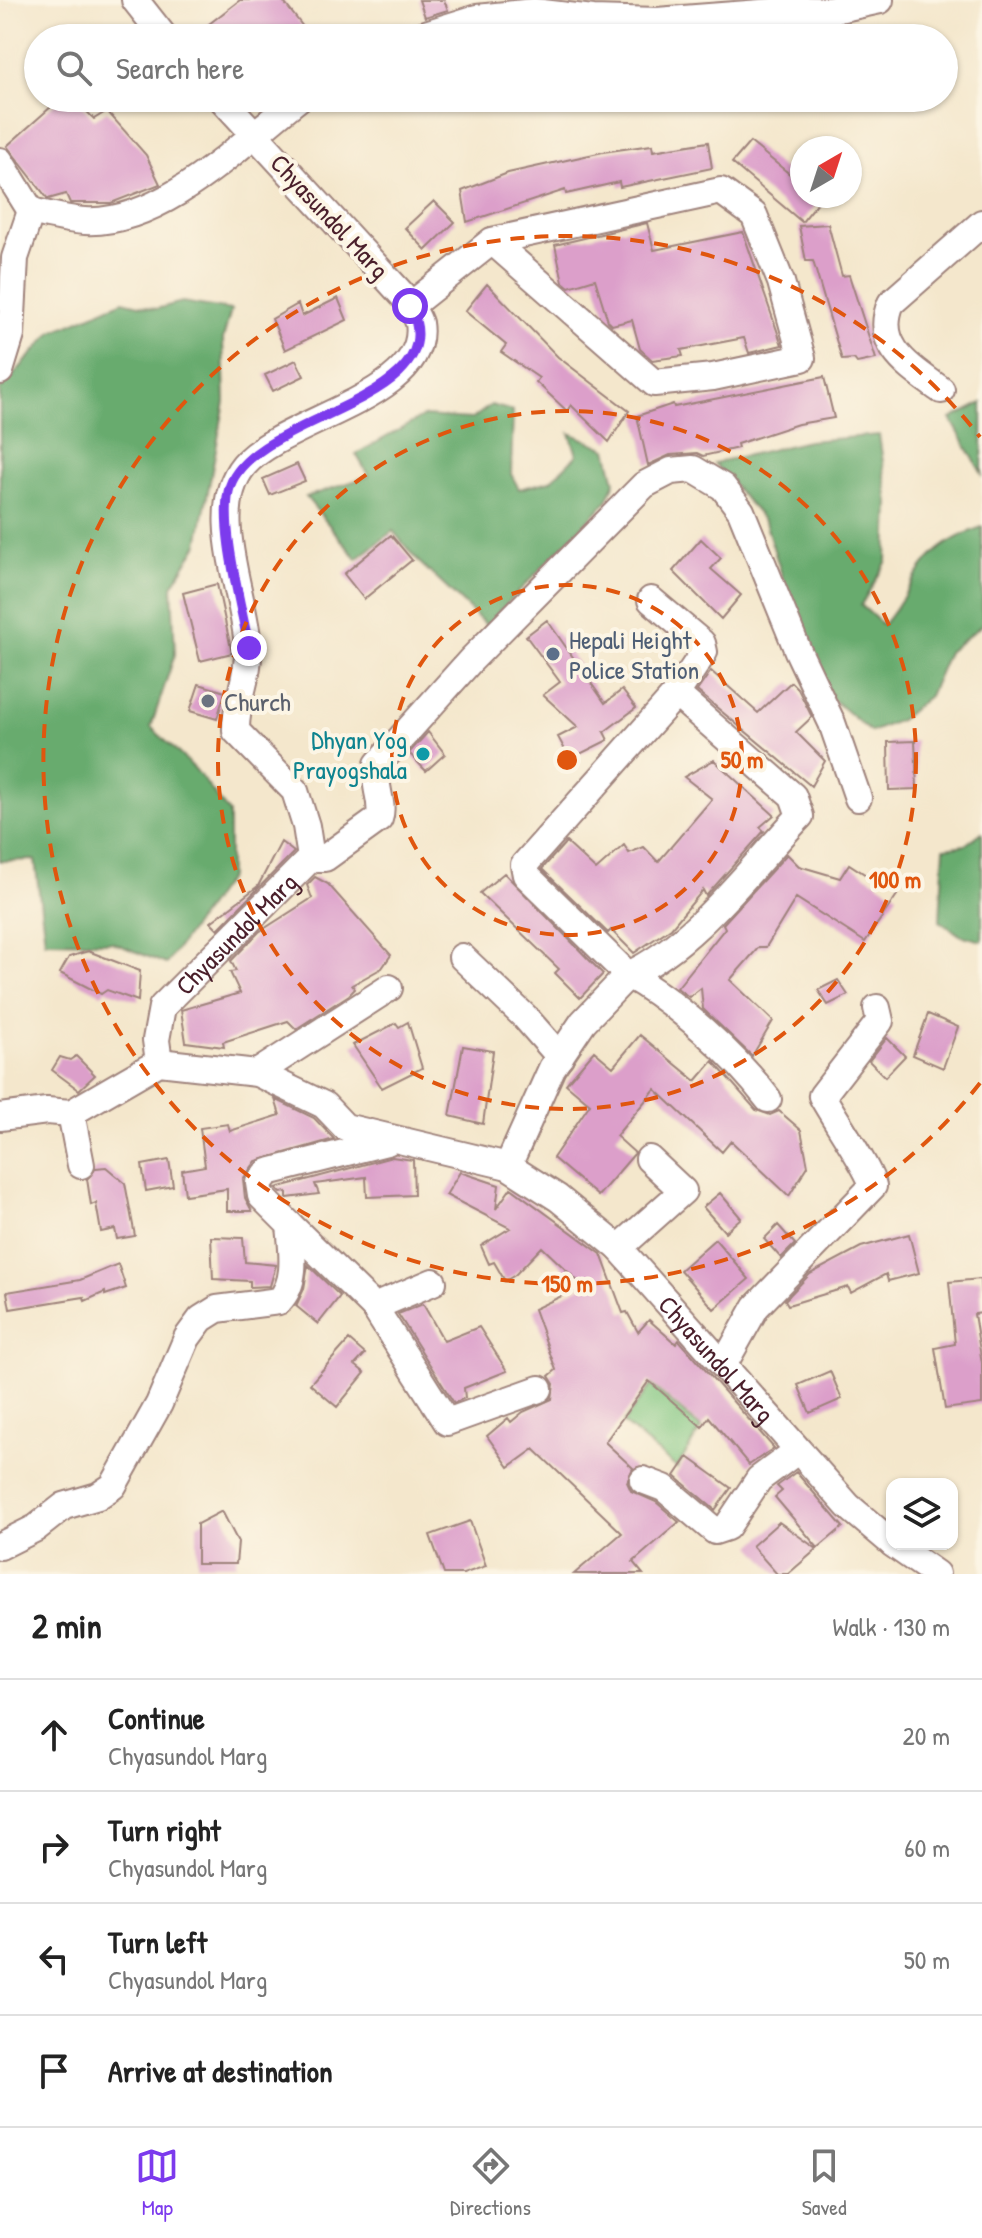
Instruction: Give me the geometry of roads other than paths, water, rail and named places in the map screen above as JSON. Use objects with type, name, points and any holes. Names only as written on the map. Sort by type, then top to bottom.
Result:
[{"type":"street","points":[[135,0],[154,24]]},
{"type":"street","points":[[458,24],[541,7],[657,21],[798,5],[829,11],[880,0]]},
{"type":"street","name":"Chyasundol Marg","points":[[234,112],[410,306],[419,323],[416,345],[400,372],[380,391],[278,437],[255,453],[230,485],[227,519],[249,648],[236,714],[236,731],[295,791],[304,817],[311,858],[162,1007],[156,1040],[159,1062],[257,1073],[324,1105],[345,1127],[391,1141],[508,1166],[558,1198],[619,1248],[848,1506],[900,1556],[936,1574]]},
{"type":"street","points":[[0,161],[31,211],[88,221],[122,216],[165,199],[196,181],[281,112]]},
{"type":"street","points":[[410,306],[492,241],[721,191],[754,215],[781,282],[802,358],[713,377],[654,383],[492,241]]},
{"type":"street","points":[[0,371],[11,335],[15,258],[31,211]]},
{"type":"street","points":[[941,390],[906,364],[887,338],[884,320],[891,303],[982,223]]},
{"type":"street","points":[[311,858],[325,858],[379,819],[382,810],[373,782],[378,764],[471,660],[611,517],[644,485],[671,471],[693,469],[708,475],[741,511],[798,651],[832,723],[858,798]]},
{"type":"street","points":[[651,600],[702,643],[704,652],[676,694],[524,865],[526,875],[628,975],[652,989],[751,1077],[768,1099]]},
{"type":"street","points":[[508,1166],[560,1057],[583,1022],[628,975],[653,964],[678,945],[800,816],[793,796],[676,694]]},
{"type":"street","points":[[462,957],[492,984],[560,1057]]},
{"type":"street","points":[[257,1073],[389,988]]},
{"type":"street","points":[[724,1364],[756,1307],[873,1186],[871,1175],[860,1164],[822,1096],[880,1021],[877,1008]]},
{"type":"street","points":[[0,1117],[47,1111],[71,1113],[159,1062]]},
{"type":"street","points":[[71,1113],[81,1165]]},
{"type":"street","points":[[391,1141],[268,1172],[259,1183],[261,1196],[374,1307],[447,1422],[539,1389]]},
{"type":"street","points":[[619,1248],[683,1191],[649,1159]]},
{"type":"street","points":[[0,1546],[36,1528],[64,1506],[98,1496],[113,1486],[159,1404],[187,1338],[201,1319],[217,1309],[279,1301],[285,1295],[293,1265],[290,1225]]},
{"type":"street","points":[[374,1307],[433,1282]]},
{"type":"street","points":[[643,1480],[664,1488],[715,1531],[727,1527],[759,1479],[797,1451]]},
{"type":"place","name":"Hepali Height Police Station","points":[[553,654]]},
{"type":"place","name":"Church","points":[[208,701]]},
{"type":"place","name":"Dhyan Yog Prayogshala","points":[[423,754]]}]
